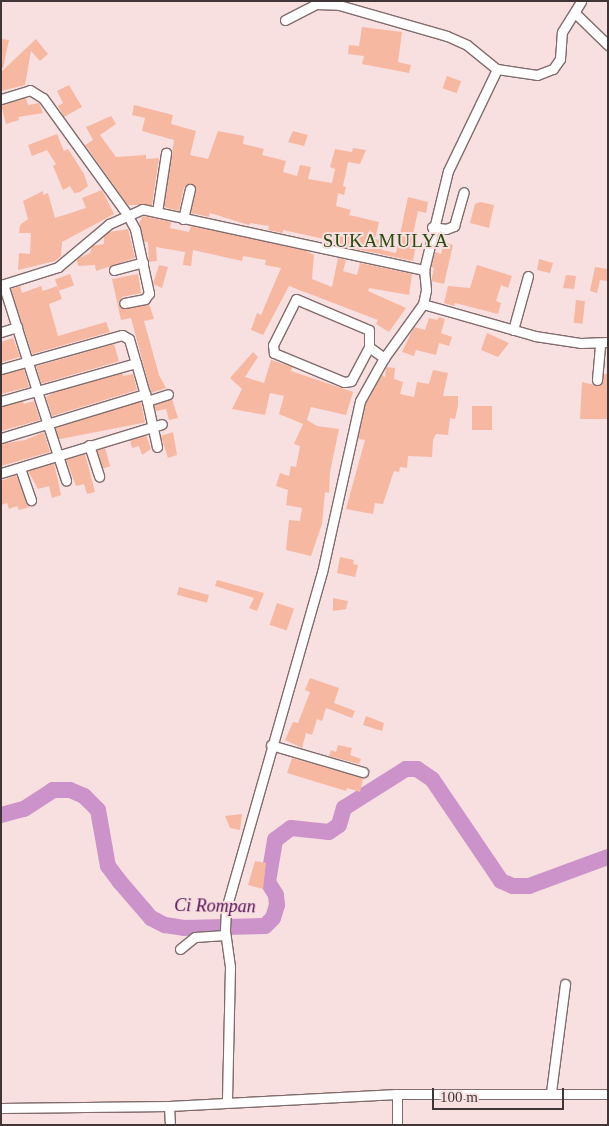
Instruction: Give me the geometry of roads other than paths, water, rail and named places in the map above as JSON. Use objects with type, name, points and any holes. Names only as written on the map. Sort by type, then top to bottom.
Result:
[{"type":"street","points":[[285,20],[316,4],[339,5],[447,36],[467,46],[497,69],[537,75],[549,73],[558,63],[562,32],[581,1]]},
{"type":"street","points":[[575,13],[608,45]]},
{"type":"street","points":[[227,1102],[230,975],[225,930],[271,745],[322,572],[360,401],[384,358],[423,304],[426,290],[424,270],[432,226],[448,171],[497,69]]},
{"type":"street","points":[[1,99],[30,90],[43,98],[127,214],[143,262],[148,296],[124,303]]},
{"type":"street","points":[[157,212],[166,153]]},
{"type":"street","points":[[183,219],[190,188]]},
{"type":"street","points":[[432,226],[446,230],[454,226],[464,192]]},
{"type":"street","points":[[66,480],[17,327],[4,296],[2,284],[58,267],[109,224],[127,214],[142,209],[424,270]]},
{"type":"street","points":[[114,270],[143,262]]},
{"type":"street","points":[[513,330],[528,276]]},
{"type":"street","points":[[296,299],[369,330],[369,346],[353,378],[348,382],[274,353],[273,348],[296,299]]},
{"type":"street","points":[[423,304],[513,330],[564,342],[604,343],[597,380]]},
{"type":"street","points":[[1,332],[17,327]]},
{"type":"street","points":[[1,368],[125,335],[129,339],[146,397],[157,447]]},
{"type":"street","points":[[369,346],[384,358]]},
{"type":"street","points":[[1,401],[136,364]]},
{"type":"street","points":[[1,438],[146,397],[168,394]]},
{"type":"street","points":[[1,473],[162,424]]},
{"type":"street","points":[[89,445],[99,476]]},
{"type":"street","points":[[20,468],[31,500]]},
{"type":"street","points":[[271,745],[363,772]]},
{"type":"street","points":[[180,949],[195,937],[225,930]]},
{"type":"street","points":[[551,1092],[565,984]]},
{"type":"street","points":[[1,1108],[169,1106],[397,1094],[551,1092],[608,1094]]},
{"type":"street","points":[[397,1094],[397,1125]]},
{"type":"street","points":[[169,1106],[170,1125]]},
{"type":"waterway","name":"Ci Rompan","points":[[1,815],[24,809],[53,790],[70,790],[84,796],[98,810],[108,866],[120,882],[151,918],[165,925],[184,928],[265,926],[273,918],[277,905],[276,895],[268,882],[275,840],[291,828],[329,832],[339,825],[344,808],[406,769],[417,769],[432,779],[501,881],[513,886],[529,886],[608,857]]},
{"type":"district","name":"SUKAMULYA","points":[[386,241]]}]
